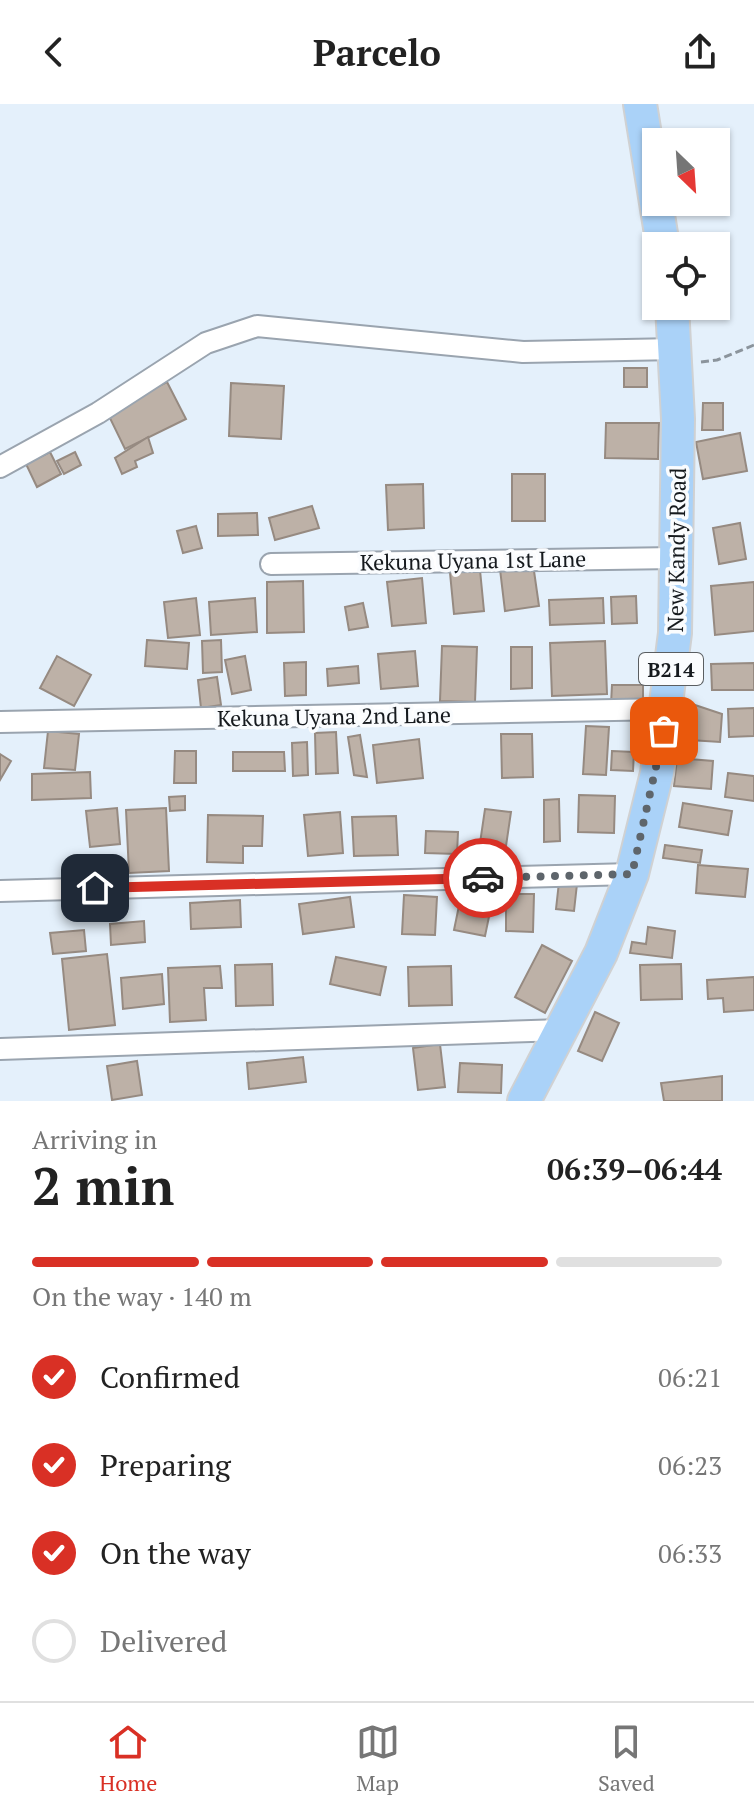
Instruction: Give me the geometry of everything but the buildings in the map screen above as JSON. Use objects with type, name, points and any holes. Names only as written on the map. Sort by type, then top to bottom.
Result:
[{"type":"main road","points":[[640,104],[661,232]]},
{"type":"main road","name":"New Kandy Road","points":[[524,1101],[601,953],[632,874],[657,773],[675,633],[677,357],[673,320]]},
{"type":"street","points":[[0,467],[98,413],[206,343],[257,326],[523,352],[677,357]]},
{"type":"street","name":"Kekuna Uyana 1st Lane","points":[[271,564],[675,558]]},
{"type":"street","name":"Kekuna Uyana 2nd Lane","points":[[0,722],[667,709]]},
{"type":"street","points":[[0,891],[632,874]]},
{"type":"street","points":[[0,1049],[562,1030]]},
{"type":"path","points":[[677,357],[717,360],[754,345]]},
{"type":"way so far","points":[[483,878],[632,874],[649,810],[664,731]]},
{"type":"route","points":[[95,888],[483,878]]}]
